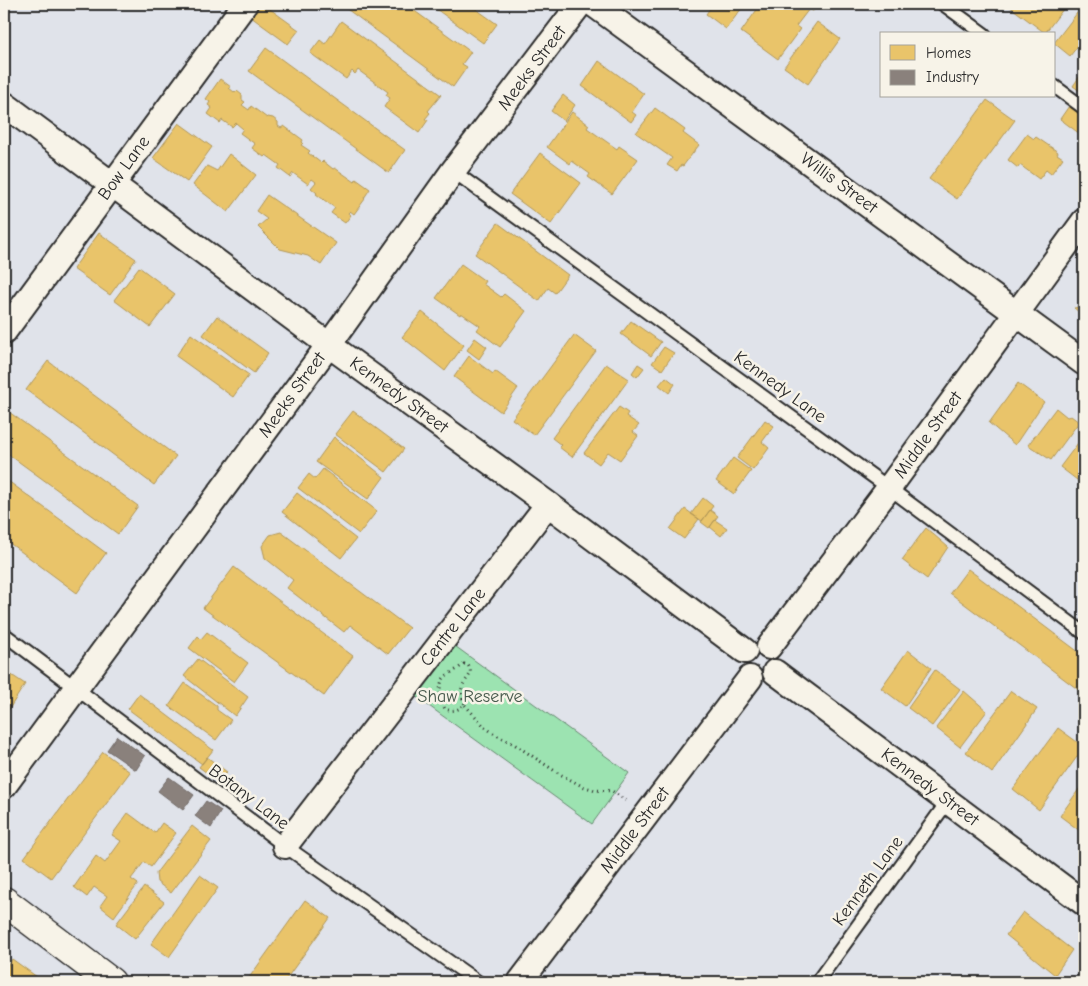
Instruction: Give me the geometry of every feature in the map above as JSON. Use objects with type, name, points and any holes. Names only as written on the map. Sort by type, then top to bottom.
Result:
[{"type":"street","name":"Bow Lane","points":[[4,332],[245,4]]},
{"type":"street","name":"Meeks Street","points":[[4,786],[329,345],[454,171],[580,4]]},
{"type":"street","name":"Willis Street","points":[[593,4],[1084,363]]},
{"type":"street","name":"Kennedy Street","points":[[4,104],[745,651]]},
{"type":"street","name":"Middle Street","points":[[769,647],[1084,221]]},
{"type":"street","name":"Centre Lane","points":[[285,846],[548,504]]},
{"type":"street","points":[[756,645],[769,647],[774,652],[778,664],[771,677],[762,681],[755,681],[745,674],[742,667],[745,651],[756,645]]},
{"type":"street","name":"Kennedy Street","points":[[775,672],[1084,902]]},
{"type":"street","name":"Middle Street","points":[[520,982],[750,678]]},
{"type":"street","points":[[4,902],[112,982]]},
{"type":"lane","points":[[943,4],[981,32]]},
{"type":"lane","points":[[1056,87],[1084,108]]},
{"type":"lane","name":"Kennedy Lane","points":[[454,171],[1084,633]]},
{"type":"lane","name":"Botany Lane","points":[[4,634],[285,846],[478,982]]},
{"type":"lane","name":"Kenneth Lane","points":[[817,982],[948,801]]},
{"type":"path","points":[[465,705],[456,710],[445,709],[440,692],[444,677],[464,664],[468,665],[471,670],[462,686],[462,697],[465,705],[485,727],[582,786],[595,790],[612,790],[646,815]]},
{"type":"green space","name":"Shaw Reserve","points":[[448,641],[629,773],[592,824],[411,693]]},
{"type":"building: Homes","points":[[261,4],[299,30],[288,44],[251,17]]},
{"type":"building: Homes","points":[[340,4],[387,4],[395,10],[400,4],[405,4],[471,52],[462,64],[467,67],[453,87]]},
{"type":"building: Homes","points":[[429,4],[469,4],[497,24],[483,43]]},
{"type":"building: Homes","points":[[713,4],[745,4],[726,29],[706,14]]},
{"type":"building: Homes","points":[[761,4],[819,4],[813,11],[809,9],[796,26],[800,29],[778,59],[741,32]]},
{"type":"building: Homes","points":[[1011,4],[1067,4],[1046,32],[1009,6]]},
{"type":"building: Homes","points":[[1084,4],[1084,38],[1070,56],[1056,45],[1056,40]]},
{"type":"building: Homes","points":[[341,21],[441,95],[428,111],[430,113],[425,119],[428,120],[419,133],[384,107],[390,98],[386,95],[388,92],[358,70],[355,74],[352,71],[346,79],[310,53],[320,40],[325,44]]},
{"type":"building: Homes","points":[[817,22],[840,39],[808,84],[784,67]]},
{"type":"building: Homes","points":[[266,48],[405,150],[389,173],[249,71]]},
{"type":"building: Homes","points":[[599,61],[644,94],[632,112],[636,115],[631,122],[582,86]]},
{"type":"building: Homes","points":[[1084,70],[1084,94],[1073,86]]},
{"type":"building: Homes","points":[[220,79],[231,87],[229,88],[234,92],[237,91],[242,95],[242,100],[245,102],[242,105],[249,110],[251,106],[267,118],[273,118],[278,122],[278,126],[281,128],[284,126],[303,140],[301,145],[310,151],[308,153],[321,163],[323,161],[333,169],[335,168],[355,182],[356,179],[370,189],[354,214],[350,211],[348,213],[351,215],[345,223],[331,213],[335,208],[311,188],[316,182],[312,179],[308,184],[293,173],[290,177],[278,168],[280,165],[252,148],[255,144],[240,133],[243,129],[236,123],[232,127],[222,120],[220,123],[208,114],[212,108],[208,105],[210,102],[206,99]]},
{"type":"building: Homes","points":[[563,95],[575,105],[564,121],[551,111]]},
{"type":"building: Homes","points":[[987,100],[1015,120],[957,199],[929,179]]},
{"type":"building: Homes","points":[[1069,106],[1084,117],[1084,137],[1060,119]]},
{"type":"building: Homes","points":[[655,108],[685,130],[683,133],[699,145],[677,171],[667,165],[672,158],[636,133]]},
{"type":"building: Homes","points":[[572,112],[589,125],[587,128],[617,149],[619,146],[638,159],[612,194],[588,177],[590,174],[572,161],[570,164],[547,147]]},
{"type":"building: Homes","points":[[179,123],[212,147],[187,182],[153,158]]},
{"type":"building: Homes","points":[[1027,134],[1034,139],[1036,137],[1058,152],[1057,154],[1063,158],[1051,174],[1046,170],[1039,179],[1020,165],[1018,168],[1008,160]]},
{"type":"building: Homes","points":[[540,153],[581,183],[551,224],[510,194]]},
{"type":"building: Homes","points":[[229,154],[256,175],[228,212],[193,185],[207,166],[217,171]]},
{"type":"building: Homes","points":[[267,195],[336,243],[321,265],[308,256],[280,249],[258,227],[267,219],[256,211]]},
{"type":"building: Homes","points":[[498,223],[568,275],[555,293],[548,288],[539,301],[475,254]]},
{"type":"building: Homes","points":[[99,233],[136,259],[110,295],[73,269]]},
{"type":"building: Homes","points":[[461,264],[485,281],[483,284],[501,297],[504,294],[526,311],[500,347],[477,330],[480,326],[436,298]]},
{"type":"building: Homes","points":[[139,267],[175,294],[150,327],[114,300]]},
{"type":"building: Homes","points":[[1084,306],[1084,316],[1074,308]]},
{"type":"building: Homes","points":[[422,312],[464,345],[445,371],[402,337]]},
{"type":"building: Homes","points":[[217,316],[268,353],[254,373],[203,335]]},
{"type":"building: Homes","points":[[631,321],[661,342],[651,356],[621,334]]},
{"type":"building: Homes","points":[[191,334],[249,375],[233,397],[176,356]]},
{"type":"building: Homes","points":[[574,335],[596,351],[534,435],[512,419]]},
{"type":"building: Homes","points":[[475,338],[487,347],[479,359],[467,350]]},
{"type":"building: Homes","points":[[664,347],[674,353],[662,370],[652,363]]},
{"type":"building: Homes","points":[[469,356],[493,374],[495,371],[518,388],[501,412],[454,377]]},
{"type":"building: Homes","points":[[48,361],[176,456],[154,485],[26,390]]},
{"type":"building: Homes","points":[[606,364],[629,379],[572,457],[559,447],[561,445],[552,438]]},
{"type":"building: Homes","points":[[638,364],[644,368],[637,377],[632,373]]},
{"type":"building: Homes","points":[[666,377],[675,384],[669,393],[659,385]]},
{"type":"building: Homes","points":[[1018,383],[1044,402],[1015,445],[989,423]]},
{"type":"building: Homes","points":[[619,407],[628,413],[626,416],[639,425],[633,432],[638,436],[620,460],[608,452],[599,464],[584,453]]},
{"type":"building: Homes","points":[[1056,408],[1067,417],[1071,416],[1079,422],[1051,460],[1028,445]]},
{"type":"building: Homes","points":[[353,411],[404,449],[386,472],[335,434]]},
{"type":"building: Homes","points":[[9,412],[138,506],[118,534],[4,451],[4,419]]},
{"type":"building: Homes","points":[[765,420],[774,426],[762,442],[769,448],[753,470],[737,458]]},
{"type":"building: Homes","points":[[1084,435],[1084,480],[1081,483],[1060,467]]},
{"type":"building: Homes","points":[[334,437],[384,477],[368,499],[316,462]]},
{"type":"building: Homes","points":[[733,458],[751,471],[734,494],[716,481]]},
{"type":"building: Homes","points":[[323,469],[377,511],[359,534],[298,488],[309,474],[315,479]]},
{"type":"building: Homes","points":[[4,478],[106,553],[77,593],[4,539]]},
{"type":"building: Homes","points":[[297,493],[356,539],[341,558],[282,512]]},
{"type":"building: Homes","points":[[703,498],[713,506],[702,521],[691,514]]},
{"type":"building: Homes","points":[[685,509],[699,519],[684,539],[670,529]]},
{"type":"building: Homes","points":[[710,510],[718,516],[709,528],[701,522]]},
{"type":"building: Homes","points":[[715,520],[727,528],[721,536],[710,527]]},
{"type":"building: Homes","points":[[926,528],[948,547],[927,579],[902,560]]},
{"type":"building: Homes","points":[[281,532],[409,628],[388,654],[350,625],[344,632],[287,588],[293,580],[265,558],[262,546],[270,535]]},
{"type":"building: Homes","points":[[234,567],[353,656],[324,696],[203,608]]},
{"type":"building: Homes","points":[[968,569],[1084,656],[1084,694],[950,593]]},
{"type":"building: Homes","points":[[207,632],[248,663],[234,682],[189,648],[198,636],[201,639]]},
{"type":"building: Homes","points":[[908,650],[931,668],[905,706],[881,688]]},
{"type":"building: Homes","points":[[198,659],[248,697],[235,716],[184,676]]},
{"type":"building: Homes","points":[[4,670],[25,684],[4,717]]},
{"type":"building: Homes","points":[[935,670],[960,689],[932,726],[908,708]]},
{"type":"building: Homes","points":[[185,683],[217,706],[217,710],[231,720],[216,740],[169,706]]},
{"type":"building: Homes","points":[[964,691],[987,711],[960,747],[936,728]]},
{"type":"building: Homes","points":[[1011,691],[1037,709],[992,773],[966,752]]},
{"type":"building: Homes","points":[[139,694],[213,750],[202,764],[128,709]]},
{"type":"building: Homes","points":[[1058,728],[1084,747],[1039,810],[1013,789]]},
{"type":"building: Homes","points":[[103,752],[130,772],[51,878],[24,858]]},
{"type":"building: Homes","points":[[207,757],[227,772],[219,782],[199,767]]},
{"type":"building: Homes","points":[[1084,782],[1084,834],[1060,816]]},
{"type":"building: Homes","points":[[128,813],[155,833],[162,823],[176,833],[151,867],[144,862],[131,879],[138,884],[114,917],[100,906],[107,896],[94,887],[87,897],[74,887],[96,856],[105,863],[121,841],[112,835]]},
{"type":"building: Homes","points":[[192,826],[211,841],[171,893],[157,882],[156,873]]},
{"type":"building: Homes","points":[[200,875],[218,888],[169,957],[151,944]]},
{"type":"building: Homes","points":[[144,887],[164,902],[135,939],[116,924]]},
{"type":"building: Homes","points":[[305,900],[330,918],[284,982],[246,982]]},
{"type":"building: Homes","points":[[1023,912],[1072,950],[1055,975],[1006,935]]},
{"type":"building: Homes","points":[[12,959],[37,977],[33,982],[4,982],[4,971]]},
{"type":"building: Industry","points":[[117,736],[145,756],[136,770],[107,750]]},
{"type":"building: Industry","points":[[169,777],[194,795],[183,810],[158,791]]},
{"type":"building: Industry","points":[[206,801],[221,811],[211,828],[195,816]]}]
